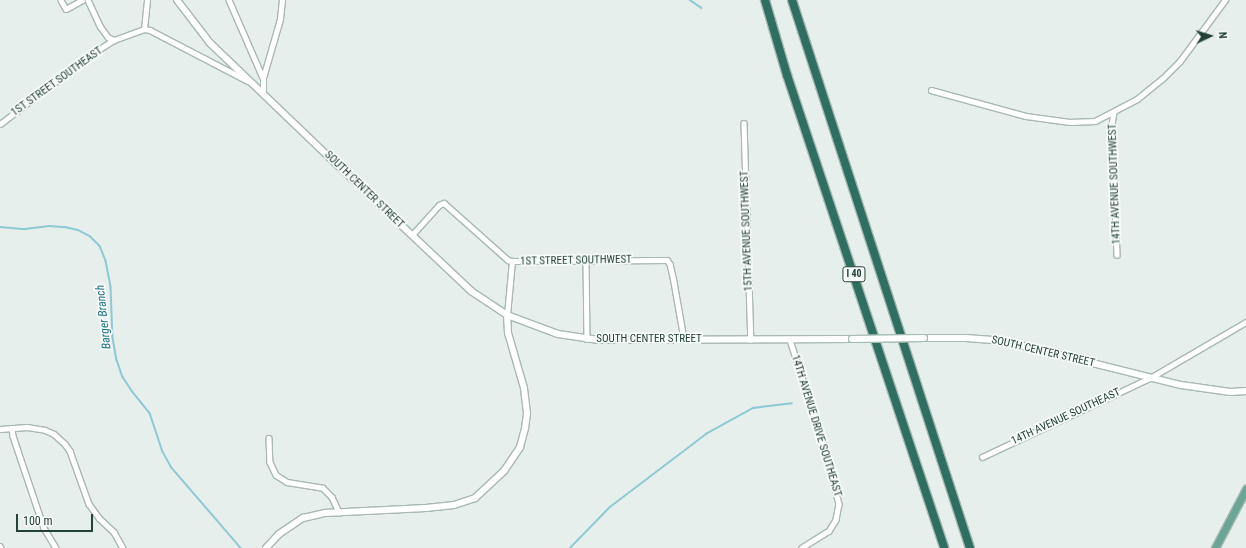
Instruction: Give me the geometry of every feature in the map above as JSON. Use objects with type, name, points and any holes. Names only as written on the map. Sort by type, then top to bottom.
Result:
[{"type":"highway","points":[[760,0],[775,34]]},
{"type":"highway","name":"I 40","points":[[765,0],[944,548]]},
{"type":"highway","name":"I 40","points":[[792,0],[970,548]]},
{"type":"main road","points":[[1215,548],[1246,489]]},
{"type":"street","points":[[61,0],[66,9],[82,0]]},
{"type":"street","name":"1ST STREET SOUTHEAST","points":[[88,0],[99,24],[108,37],[114,40]]},
{"type":"street","points":[[147,0],[144,29],[150,30],[222,69],[252,82]]},
{"type":"street","name":"SOUTH CENTER STREET","points":[[177,0],[202,33],[471,291],[507,315],[549,331],[588,339],[790,340],[966,338],[1013,344],[1150,378],[1210,390],[1246,391]]},
{"type":"street","points":[[229,0],[263,78],[264,93]]},
{"type":"street","points":[[263,78],[280,20],[282,0]]},
{"type":"street","points":[[931,90],[1016,114],[1078,123],[1095,121],[1114,112],[1150,90],[1184,56],[1225,0]]},
{"type":"street","name":"1ST STREET SOUTHEAST","points":[[0,124],[86,58],[114,40],[132,32],[144,29]]},
{"type":"street","name":"14TH AVENUE SOUTHWEST","points":[[1114,112],[1112,131],[1117,255]]},
{"type":"street","name":"15TH AVENUE SOUTHWEST","points":[[744,123],[751,340]]},
{"type":"street","points":[[266,548],[279,534],[303,518],[314,515],[339,512],[426,508],[454,505],[475,498],[504,471],[520,447],[527,413],[524,388],[508,333],[507,315],[512,261],[508,260],[444,203],[439,205],[412,236]]},
{"type":"street","name":"1ST STREET SOUTHWEST","points":[[512,261],[664,259],[670,264],[684,339]]},
{"type":"street","points":[[586,260],[588,339]]},
{"type":"street","points":[[1150,378],[1246,322]]},
{"type":"street","name":"14TH AVENUE DRIVE SOUTHEAST","points":[[790,340],[833,478],[839,504],[839,513],[829,531],[802,548]]},
{"type":"street","name":"14TH AVENUE SOUTHEAST","points":[[982,457],[1150,378]]},
{"type":"street","points":[[0,429],[27,427],[45,430],[54,434],[65,444],[70,451],[89,504],[99,518],[114,532],[123,548]]},
{"type":"street","points":[[12,428],[13,436],[44,528],[56,548]]},
{"type":"street","points":[[269,438],[270,462],[276,474],[287,482],[323,488],[332,497],[339,512]]},
{"type":"waterway","points":[[690,0],[702,8]]},
{"type":"waterway","name":"Barger Branch","points":[[0,227],[25,229],[49,226],[65,227],[78,230],[90,236],[100,246],[106,261],[111,287],[113,338],[117,360],[123,377],[132,391],[150,413],[163,452],[172,468],[241,548]]},
{"type":"waterway","points":[[570,548],[610,507],[706,434],[753,408],[792,403]]}]
